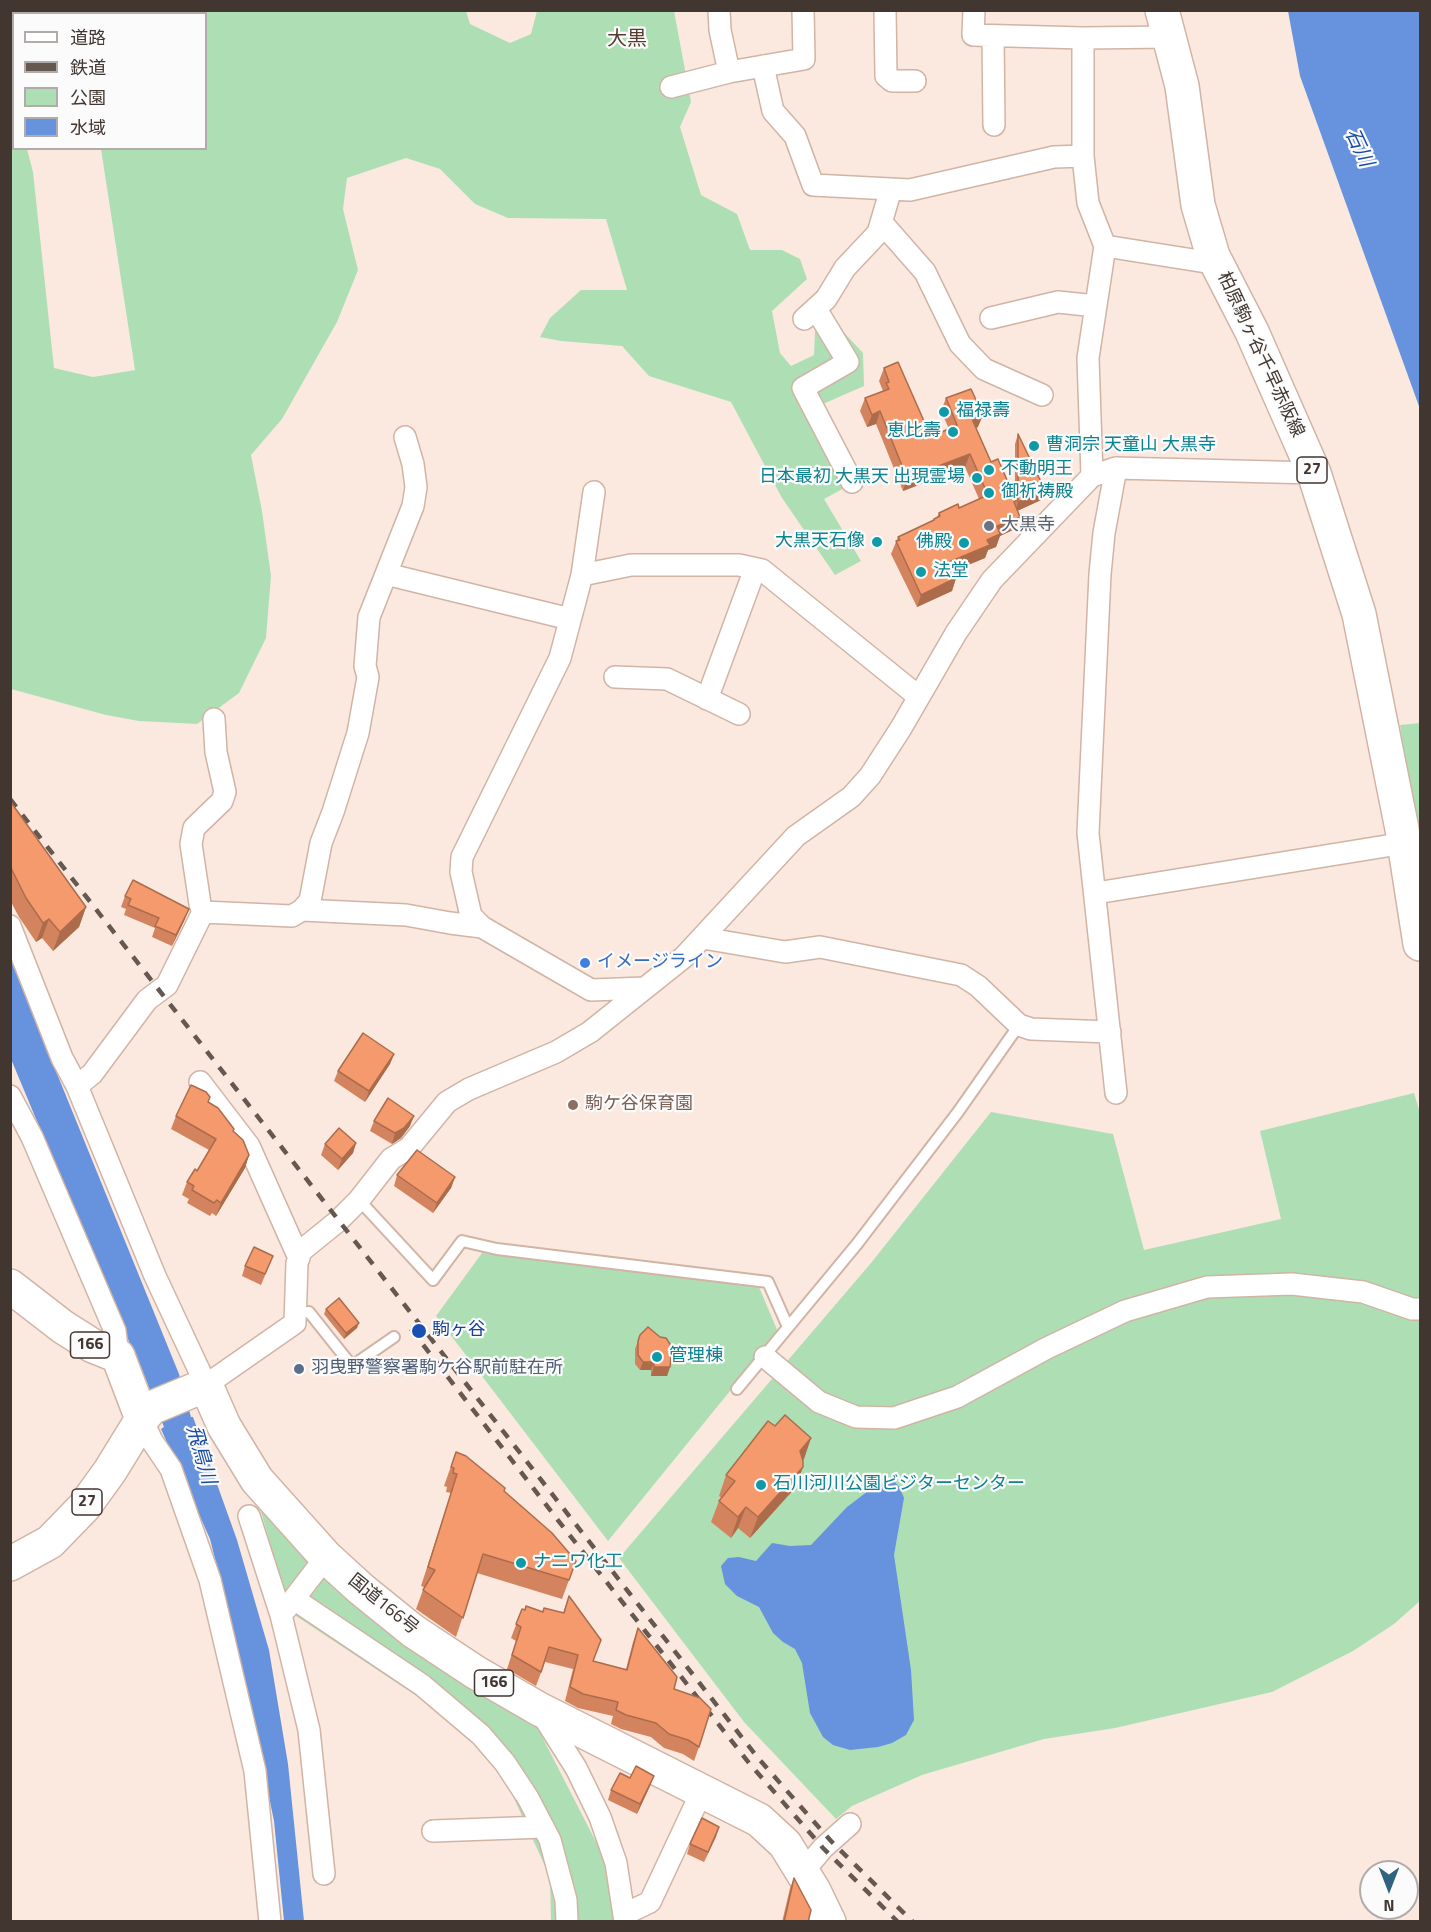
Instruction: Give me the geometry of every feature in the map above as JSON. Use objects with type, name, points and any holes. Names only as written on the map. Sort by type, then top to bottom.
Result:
[{"type":"main road","name":"柏原駒ヶ谷千早赤阪線","points":[[1166,24],[1182,86],[1198,205],[1214,256],[1252,332],[1314,473],[1359,614],[1405,843],[1420,944]]},
{"type":"main road","name":"166","points":[[21,1298],[93,1346],[118,1356],[147,1414]]},
{"type":"main road","points":[[147,1414],[199,1387]]},
{"type":"main road","name":"国道166号","points":[[199,1387],[257,1480],[326,1557],[361,1590],[413,1631],[475,1672],[539,1709],[759,1820],[785,1844],[829,1922]]},
{"type":"main road","name":"27","points":[[10,1564],[50,1542],[84,1507],[147,1414]]},
{"type":"street","points":[[719,10],[720,30],[729,72]]},
{"type":"street","points":[[671,87],[729,72],[804,58],[803,10]]},
{"type":"street","points":[[885,10],[886,76],[892,81],[915,81]]},
{"type":"street","points":[[974,10],[974,35],[1083,38],[1166,24]]},
{"type":"street","points":[[993,36],[993,124]]},
{"type":"street","points":[[1083,38],[1083,156],[1088,203],[1105,246],[1088,358],[1092,476]]},
{"type":"street","points":[[763,66],[773,111],[795,136],[813,185],[909,190],[1054,157],[1083,156]]},
{"type":"street","points":[[852,482],[803,388],[848,362],[810,314],[826,299],[845,267],[878,233],[891,189]]},
{"type":"street","points":[[882,223],[925,272],[960,344],[984,369],[1042,395]]},
{"type":"street","points":[[1105,246],[1206,262],[1214,256]]},
{"type":"street","points":[[991,318],[1058,302],[1096,306]]},
{"type":"street","points":[[203,912],[292,916],[310,901],[321,843],[357,733],[368,677],[365,666],[369,617],[413,506],[416,487],[413,464],[405,437]]},
{"type":"street","points":[[1116,468],[1104,533],[1100,574],[1088,804],[1088,833],[1116,1093]]},
{"type":"street","points":[[10,926],[62,1058],[78,1086],[199,1387],[295,1323],[297,1263],[301,1251],[332,1227],[359,1200],[391,1159],[409,1148],[447,1102],[469,1089],[556,1052],[591,1032],[684,957],[796,836],[851,797],[870,776],[956,633],[992,580],[1092,476],[1116,468],[1314,473]]},
{"type":"street","points":[[594,492],[582,575],[560,658],[462,857],[461,872],[471,916],[482,927],[591,990],[645,988]]},
{"type":"street","points":[[582,575],[631,565],[739,565],[762,570],[919,697]]},
{"type":"street","points":[[707,699],[755,568]]},
{"type":"street","points":[[386,574],[570,620]]},
{"type":"street","points":[[615,677],[668,680],[739,714]]},
{"type":"street","points":[[78,1086],[92,1074],[147,1000],[167,985],[203,912],[191,844],[194,828],[222,801],[225,792],[216,752],[214,719]]},
{"type":"street","points":[[1096,893],[1405,843]]},
{"type":"street","points":[[302,910],[406,915],[482,927]]},
{"type":"street","points":[[703,938],[785,952],[820,947],[961,975],[978,986],[1019,1025],[1031,1029],[1110,1032]]},
{"type":"street","points":[[200,1082],[249,1146],[299,1258]]},
{"type":"street","points":[[10,1096],[32,1137],[116,1331],[118,1356]]},
{"type":"street","points":[[765,1357],[819,1402],[856,1417],[894,1418],[957,1396],[1047,1348],[1125,1311],[1208,1287],[1292,1284],[1363,1292],[1412,1309],[1420,1309]]},
{"type":"street","points":[[147,1414],[152,1441],[171,1468],[210,1580],[255,1771],[270,1922]]},
{"type":"street","points":[[249,1516],[288,1607],[309,1730],[324,1875]]},
{"type":"street","points":[[288,1607],[326,1557]]},
{"type":"street","points":[[288,1607],[422,1685],[481,1735],[505,1763],[528,1798],[550,1840],[566,1900],[567,1922]]},
{"type":"street","points":[[539,1709],[576,1768],[600,1817],[616,1863],[625,1918],[650,1902],[702,1791]]},
{"type":"street","points":[[802,1873],[823,1848],[850,1824]]},
{"type":"street","points":[[434,1831],[456,1840],[543,1827]]},
{"type":"lane","points":[[737,1389],[857,1244],[958,1112],[1019,1025]]},
{"type":"lane","points":[[359,1200],[433,1280],[462,1241],[497,1250],[768,1282],[788,1327]]},
{"type":"lane","points":[[295,1313],[309,1312],[352,1366],[394,1337]]},
{"type":"green space","points":[[107,10],[466,11],[470,24],[510,43],[531,34],[537,11],[674,11],[691,102],[680,127],[701,195],[737,214],[750,250],[782,250],[800,259],[807,279],[772,311],[780,353],[791,366],[814,355],[815,331],[836,324],[863,353],[864,386],[807,411],[848,486],[824,499],[861,561],[835,575],[782,498],[731,402],[649,376],[622,346],[540,337],[550,318],[581,290],[627,290],[606,219],[508,218],[475,204],[440,169],[406,158],[347,178],[343,209],[358,270],[337,322],[282,419],[251,455],[271,576],[266,638],[239,693],[197,724],[139,721],[106,715],[11,689],[10,80],[12,86],[12,150],[27,150],[33,172],[54,368],[93,377],[135,370],[101,150],[207,150],[207,12],[103,12]]},
{"type":"green space","points":[[1420,723],[1420,853],[1400,725]]},
{"type":"green space","points":[[1414,1093],[1420,1113],[1420,1601],[1394,1624],[1353,1651],[1272,1692],[1115,1728],[1044,1739],[922,1775],[852,1806],[836,1819],[744,1722],[619,1558],[871,1263],[991,1112],[1113,1134],[1144,1250],[1281,1219],[1260,1131]]},
{"type":"green space","points":[[482,1253],[759,1287],[778,1332],[608,1541],[436,1316]]},
{"type":"green space","points":[[264,1509],[533,1719],[614,1877],[620,1921],[551,1921],[550,1877],[489,1744],[293,1614],[261,1512]]},
{"type":"water","name":"石川","points":[[1288,11],[1420,11],[1420,409],[1300,76]]},
{"type":"water","name":"飛鳥川","points":[[10,958],[179,1374],[191,1417],[193,1417],[237,1540],[269,1650],[288,1764],[304,1921],[284,1921],[274,1821],[243,1670],[210,1539],[161,1429],[164,1427],[143,1375],[11,1059]]},
{"type":"water","points":[[894,1481],[904,1498],[894,1555],[911,1670],[914,1720],[906,1735],[892,1743],[850,1750],[833,1745],[823,1737],[810,1713],[802,1663],[795,1649],[773,1633],[759,1607],[737,1596],[725,1584],[721,1566],[728,1558],[739,1557],[756,1561],[772,1543],[790,1546],[811,1545],[847,1507],[876,1485]]},
{"type":"building","points":[[898,362],[931,437],[957,425],[946,398],[971,389],[983,415],[972,419],[991,462],[998,459],[1016,501],[1014,502],[1020,517],[997,526],[1000,534],[987,540],[990,545],[949,562],[956,578],[921,595],[896,541],[900,540],[898,537],[934,520],[940,516],[939,513],[958,504],[959,508],[988,495],[970,454],[907,478],[880,411],[872,415],[865,398],[889,389],[884,368]]},
{"type":"building","points":[[1018,434],[1045,490],[1018,502]]},
{"type":"building","points":[[10,801],[86,907],[60,932],[49,919],[43,923],[26,898],[10,866]]},
{"type":"building","points":[[133,880],[189,909],[176,935],[155,926],[159,918],[128,905],[131,899],[125,896]]},
{"type":"building","points":[[363,1033],[394,1054],[369,1091],[338,1071]]},
{"type":"building","points":[[191,1085],[206,1092],[210,1097],[208,1102],[218,1108],[234,1129],[233,1131],[243,1140],[249,1155],[221,1203],[217,1200],[214,1203],[192,1190],[194,1186],[187,1182],[195,1169],[197,1171],[216,1139],[176,1116]]},
{"type":"building","points":[[388,1098],[414,1116],[404,1128],[395,1133],[374,1121]]},
{"type":"building","points":[[339,1128],[356,1143],[342,1159],[325,1144]]},
{"type":"building","points":[[417,1150],[455,1177],[437,1203],[397,1175]]},
{"type":"building","points":[[254,1247],[273,1256],[265,1274],[245,1266]]},
{"type":"building","points":[[339,1298],[359,1323],[346,1333],[326,1309]]},
{"type":"building","points":[[648,1327],[660,1337],[666,1338],[672,1347],[670,1367],[654,1367],[654,1362],[643,1362],[638,1355],[640,1335]]},
{"type":"building","name":"石川河川公園ビジターセンター","points":[[785,1415],[811,1438],[800,1451],[803,1467],[758,1517],[746,1507],[738,1517],[719,1501],[735,1481],[726,1475],[768,1421],[775,1426]]},
{"type":"building","points":[[456,1452],[466,1456],[505,1488],[504,1491],[552,1533],[576,1561],[569,1580],[483,1554],[463,1618],[423,1590],[435,1570],[428,1567],[457,1474],[453,1473],[454,1468],[451,1467]]},
{"type":"building","points":[[569,1596],[601,1640],[593,1661],[627,1670],[638,1628],[677,1677],[674,1689],[700,1698],[711,1709],[699,1747],[688,1740],[669,1734],[656,1723],[616,1710],[618,1702],[583,1694],[570,1687],[578,1655],[549,1647],[541,1672],[512,1655],[521,1627],[516,1624],[522,1609],[525,1610],[526,1606],[543,1612],[544,1608],[564,1613]]},
{"type":"building","points":[[636,1766],[654,1776],[640,1804],[611,1790],[620,1773],[630,1778]]},
{"type":"building","points":[[702,1818],[719,1827],[708,1852],[690,1844]]},
{"type":"building","points":[[794,1878],[811,1910],[808,1922],[784,1922]]},
{"type":"railway","points":[[10,799],[758,1758],[831,1841],[913,1922]]},
{"type":"railway","points":[[411,1329],[749,1763],[823,1848],[898,1922]]},
{"type":"place","name":"福禄壽","points":[[944,412]]},
{"type":"place","name":"恵比壽","points":[[953,432]]},
{"type":"place","name":"曹洞宗 天童山 大黒寺","points":[[1034,446]]},
{"type":"place","name":"不動明王","points":[[989,470]]},
{"type":"place","name":"日本最初 大黒天 出現霊場","points":[[977,478]]},
{"type":"place","name":"御祈祷殿","points":[[989,493]]},
{"type":"place","name":"大黒寺","points":[[989,526]]},
{"type":"place","name":"大黒天石像","points":[[877,542]]},
{"type":"place","name":"佛殿","points":[[964,543]]},
{"type":"place","name":"法堂","points":[[921,572]]},
{"type":"place","name":"イメージライン","points":[[585,963]]},
{"type":"place","name":"駒ケ谷保育園","points":[[573,1105]]},
{"type":"place","name":"駒ヶ谷","points":[[419,1331]]},
{"type":"place","name":"管理棟","points":[[657,1357]]},
{"type":"place","name":"羽曳野警察署駒ケ谷駅前駐在所","points":[[299,1369]]},
{"type":"place","name":"石川河川公園ビジターセンター","points":[[761,1485]]},
{"type":"place","name":"ナニワ化工","points":[[521,1563]]},
{"type":"district","name":"大黒","points":[[627,40]]}]
